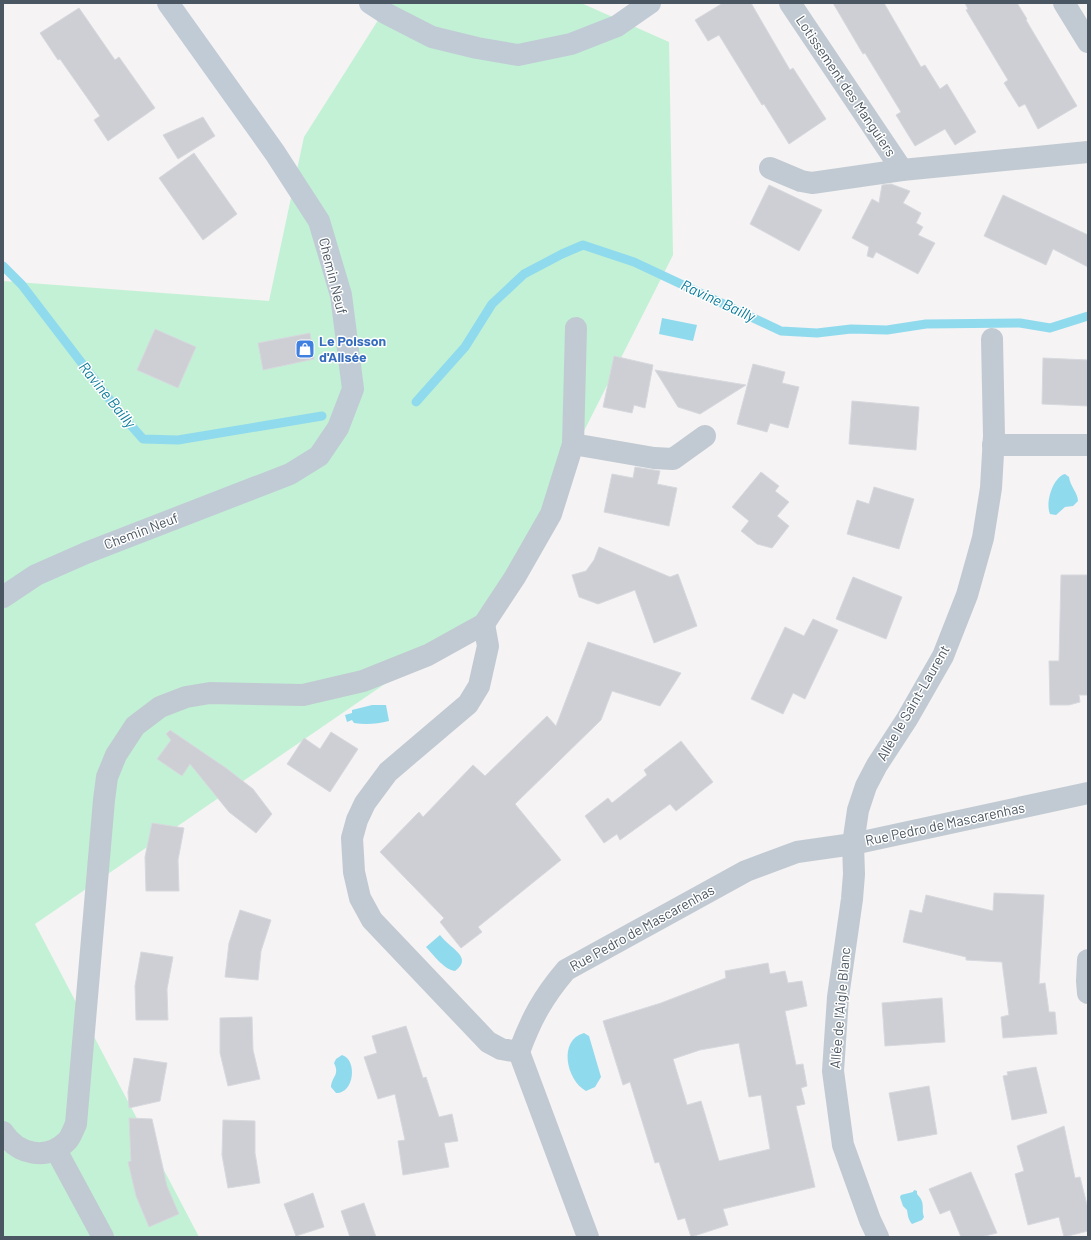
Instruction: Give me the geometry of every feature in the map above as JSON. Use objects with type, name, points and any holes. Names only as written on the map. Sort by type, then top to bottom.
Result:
[{"type":"street","name":"Chemin Neuf","points":[[3,597],[36,575],[79,556],[290,474],[319,456],[338,428],[353,389],[341,295],[319,221],[275,153],[168,3]]},
{"type":"street","points":[[370,3],[387,14],[432,37],[477,48],[518,55],[578,42],[617,26],[650,3]]},
{"type":"street","name":"Lotissement des Manguiers","points":[[790,3],[902,170]]},
{"type":"street","points":[[1064,3],[1088,42]]},
{"type":"street","name":"Lotissement des Manguiers","points":[[770,168],[801,181],[812,183],[902,170],[1088,152]]},
{"type":"street","points":[[3,1132],[7,1139],[18,1147],[31,1153],[43,1153],[56,1150],[68,1140],[76,1124],[104,800],[108,777],[116,755],[135,726],[160,707],[186,697],[210,693],[303,695],[363,681],[428,655],[484,624],[515,577],[551,514],[573,444],[576,328]]},
{"type":"street","name":"Allée le Saint-Laurent","points":[[853,844],[858,810],[866,786],[877,765],[907,719],[942,656],[967,595],[983,538],[991,488],[993,445],[992,339]]},
{"type":"street","points":[[573,444],[654,458],[673,459],[705,436]]},
{"type":"street","points":[[993,445],[1088,445]]},
{"type":"street","points":[[484,624],[488,646],[479,686],[468,704],[388,772],[365,803],[357,820],[352,838],[354,872],[360,898],[372,920],[488,1042],[501,1049],[519,1052],[588,1237]]},
{"type":"street","name":"Rue Pedro de Mascarenhas","points":[[519,1052],[540,1003],[566,970],[746,871],[797,852],[853,844],[1088,793]]},
{"type":"street","name":"Allée de l'Aigle Blanc","points":[[853,844],[854,874],[852,899],[838,997],[833,1071],[843,1145],[870,1220],[878,1237]]},
{"type":"street","points":[[1088,960],[1088,993]]},
{"type":"street","points":[[56,1150],[103,1237]]},
{"type":"green space","points":[[389,3],[581,3],[669,42],[673,255],[494,609],[35,924],[199,1237],[3,1237],[3,281],[269,301],[304,137]]},
{"type":"water","points":[[662,318],[697,325],[693,341],[659,334]]},
{"type":"water","points":[[1065,474],[1069,477],[1078,501],[1073,506],[1065,507],[1056,515],[1050,514],[1049,497],[1051,491],[1057,480]]},
{"type":"water","points":[[372,705],[386,705],[389,721],[367,724],[354,723],[352,720],[347,722],[345,715],[352,713],[352,710]]},
{"type":"water","points":[[440,935],[461,957],[462,961],[460,966],[455,971],[442,964],[426,947]]},
{"type":"water","points":[[584,1033],[589,1036],[601,1077],[595,1087],[586,1091],[579,1086],[574,1078],[570,1070],[568,1060],[568,1052],[571,1043],[576,1037]]},
{"type":"water","points":[[342,1055],[347,1058],[350,1063],[352,1076],[347,1088],[342,1092],[336,1093],[331,1087],[336,1073],[334,1063],[336,1059]]},
{"type":"water","points":[[914,1190],[917,1191],[917,1194],[920,1197],[924,1217],[922,1220],[912,1224],[900,1197],[901,1195],[913,1192]]},
{"type":"building","points":[[723,3],[751,3],[790,70],[793,68],[826,119],[789,144],[764,104],[762,105],[719,35],[708,41],[695,20]]},
{"type":"building","points":[[833,3],[884,3],[921,67],[925,65],[940,89],[947,84],[976,132],[955,145],[945,129],[915,146],[896,115],[901,112],[865,53],[863,54]]},
{"type":"building","points":[[965,3],[1017,3],[1077,106],[1038,129],[1025,104],[1019,107],[1004,83],[1008,80],[966,10],[968,9]]},
{"type":"building","points":[[79,8],[115,60],[119,57],[155,108],[108,141],[94,120],[100,116],[60,59],[58,60],[40,33]]},
{"type":"building","points":[[203,117],[215,136],[178,159],[163,135]]},
{"type":"building","points":[[194,153],[237,214],[203,240],[159,178]]},
{"type":"building","points":[[891,184],[910,191],[903,203],[921,213],[916,223],[923,227],[918,235],[935,243],[918,274],[876,252],[873,258],[867,256],[869,247],[852,238],[872,199],[879,203],[882,185]]},
{"type":"building","points":[[769,185],[822,210],[799,251],[750,224]]},
{"type":"building","points":[[1003,195],[1088,235],[1088,267],[1053,249],[1046,265],[984,236]]},
{"type":"building","points":[[155,329],[196,347],[178,388],[137,370]]},
{"type":"building","points":[[310,333],[314,359],[263,370],[258,343]]},
{"type":"building","points":[[614,356],[653,365],[645,408],[634,405],[632,413],[603,407]]},
{"type":"building","points":[[1043,358],[1088,360],[1088,406],[1042,404]]},
{"type":"building","points":[[753,364],[785,372],[782,383],[799,387],[788,428],[770,423],[767,432],[737,424]]},
{"type":"building","points":[[655,370],[746,385],[700,414],[678,407]]},
{"type":"building","points":[[852,401],[919,407],[916,450],[849,444]]},
{"type":"building","points":[[635,467],[660,471],[657,484],[677,488],[669,526],[604,512],[612,474],[633,478]]},
{"type":"building","points":[[761,472],[779,486],[775,491],[789,502],[777,516],[789,526],[772,548],[757,544],[741,531],[749,521],[732,507]]},
{"type":"building","points":[[874,487],[914,499],[899,549],[847,534],[857,500],[869,504]]},
{"type":"building","points":[[599,547],[670,577],[678,574],[697,626],[654,643],[635,590],[598,604],[579,597],[572,575],[586,571],[594,560]]},
{"type":"building","points":[[1061,575],[1088,575],[1088,695],[1079,695],[1080,702],[1069,705],[1050,705],[1049,661],[1059,661]]},
{"type":"building","points":[[853,577],[902,597],[886,639],[836,619]]},
{"type":"building","points":[[813,619],[838,630],[805,699],[793,693],[783,714],[751,699],[785,627],[804,636]]},
{"type":"building","points":[[588,642],[681,673],[660,706],[612,691],[601,720],[515,804],[561,860],[478,927],[482,932],[461,948],[440,922],[444,918],[380,852],[419,812],[423,817],[473,765],[485,776],[547,716],[556,726]]},
{"type":"building","points":[[170,730],[226,768],[253,789],[272,814],[256,833],[229,812],[190,764],[182,776],[157,759],[171,740],[166,734]]},
{"type":"building","points":[[331,732],[358,749],[330,792],[287,764],[304,738],[320,749]]},
{"type":"building","points":[[681,741],[713,782],[676,811],[670,804],[620,840],[617,834],[604,843],[585,816],[608,798],[612,803],[647,775],[644,770]]},
{"type":"building","points":[[152,823],[184,828],[178,860],[179,891],[146,891],[145,857]]},
{"type":"building","points":[[994,893],[1044,895],[1039,984],[1045,983],[1049,1012],[1055,1012],[1057,1034],[1003,1038],[1001,1017],[1009,1015],[1002,962],[966,960],[966,957],[903,942],[910,910],[922,913],[926,895],[993,911]]},
{"type":"building","points":[[240,910],[271,920],[261,951],[258,980],[225,977],[229,943]]},
{"type":"building","points":[[141,952],[173,957],[167,989],[168,1020],[136,1020],[135,986]]},
{"type":"building","points":[[768,963],[770,974],[785,971],[788,983],[802,981],[807,1006],[785,1011],[796,1065],[803,1064],[807,1086],[801,1088],[805,1104],[796,1106],[815,1187],[723,1209],[728,1225],[691,1237],[685,1218],[678,1220],[659,1162],[655,1163],[630,1082],[623,1085],[603,1021],[661,1003],[726,978],[725,971]],"holes":[[[739,1043],[749,1097],[761,1095],[770,1149],[719,1161],[701,1101],[687,1105],[673,1059],[700,1050]]]},
{"type":"building","points":[[942,998],[945,1042],[885,1046],[882,1003]]},
{"type":"building","points":[[252,1017],[253,1050],[260,1079],[228,1086],[220,1053],[220,1018]]},
{"type":"building","points":[[406,1026],[423,1078],[426,1077],[439,1117],[452,1114],[458,1141],[444,1143],[449,1167],[403,1175],[398,1141],[405,1140],[395,1094],[378,1099],[364,1057],[377,1053],[372,1036]]},
{"type":"building","points":[[134,1058],[167,1063],[160,1101],[129,1108],[128,1092]]},
{"type":"building","points":[[1036,1067],[1047,1113],[1012,1120],[1003,1076],[1008,1075],[1007,1072]]},
{"type":"building","points":[[929,1086],[937,1134],[898,1141],[889,1093]]},
{"type":"building","points":[[129,1118],[152,1119],[167,1186],[179,1214],[149,1227],[136,1196],[128,1162],[131,1161]]},
{"type":"building","points":[[223,1120],[255,1121],[255,1153],[260,1183],[228,1188],[222,1155]]},
{"type":"building","points":[[1064,1126],[1075,1178],[1080,1177],[1088,1209],[1088,1231],[1064,1237],[1059,1217],[1028,1225],[1015,1174],[1024,1171],[1017,1146]]},
{"type":"building","points":[[971,1172],[997,1233],[981,1237],[961,1237],[950,1210],[940,1214],[929,1189]]},
{"type":"building","points":[[313,1193],[324,1227],[296,1236],[284,1204]]},
{"type":"building","points":[[364,1203],[376,1237],[350,1237],[341,1211]]},
{"type":"waterway","name":"Ravine Bailly","points":[[416,402],[465,347],[492,304],[524,274],[583,245],[634,262],[781,331],[817,333],[851,329],[887,330],[926,324],[1020,323],[1050,328],[1088,316]]},
{"type":"waterway","name":"Ravine Bailly","points":[[3,266],[22,285],[120,413],[143,439],[178,440],[322,416]]},
{"type":"place","name":"Le Poisson d'Alisée","points":[[305,349]]}]
